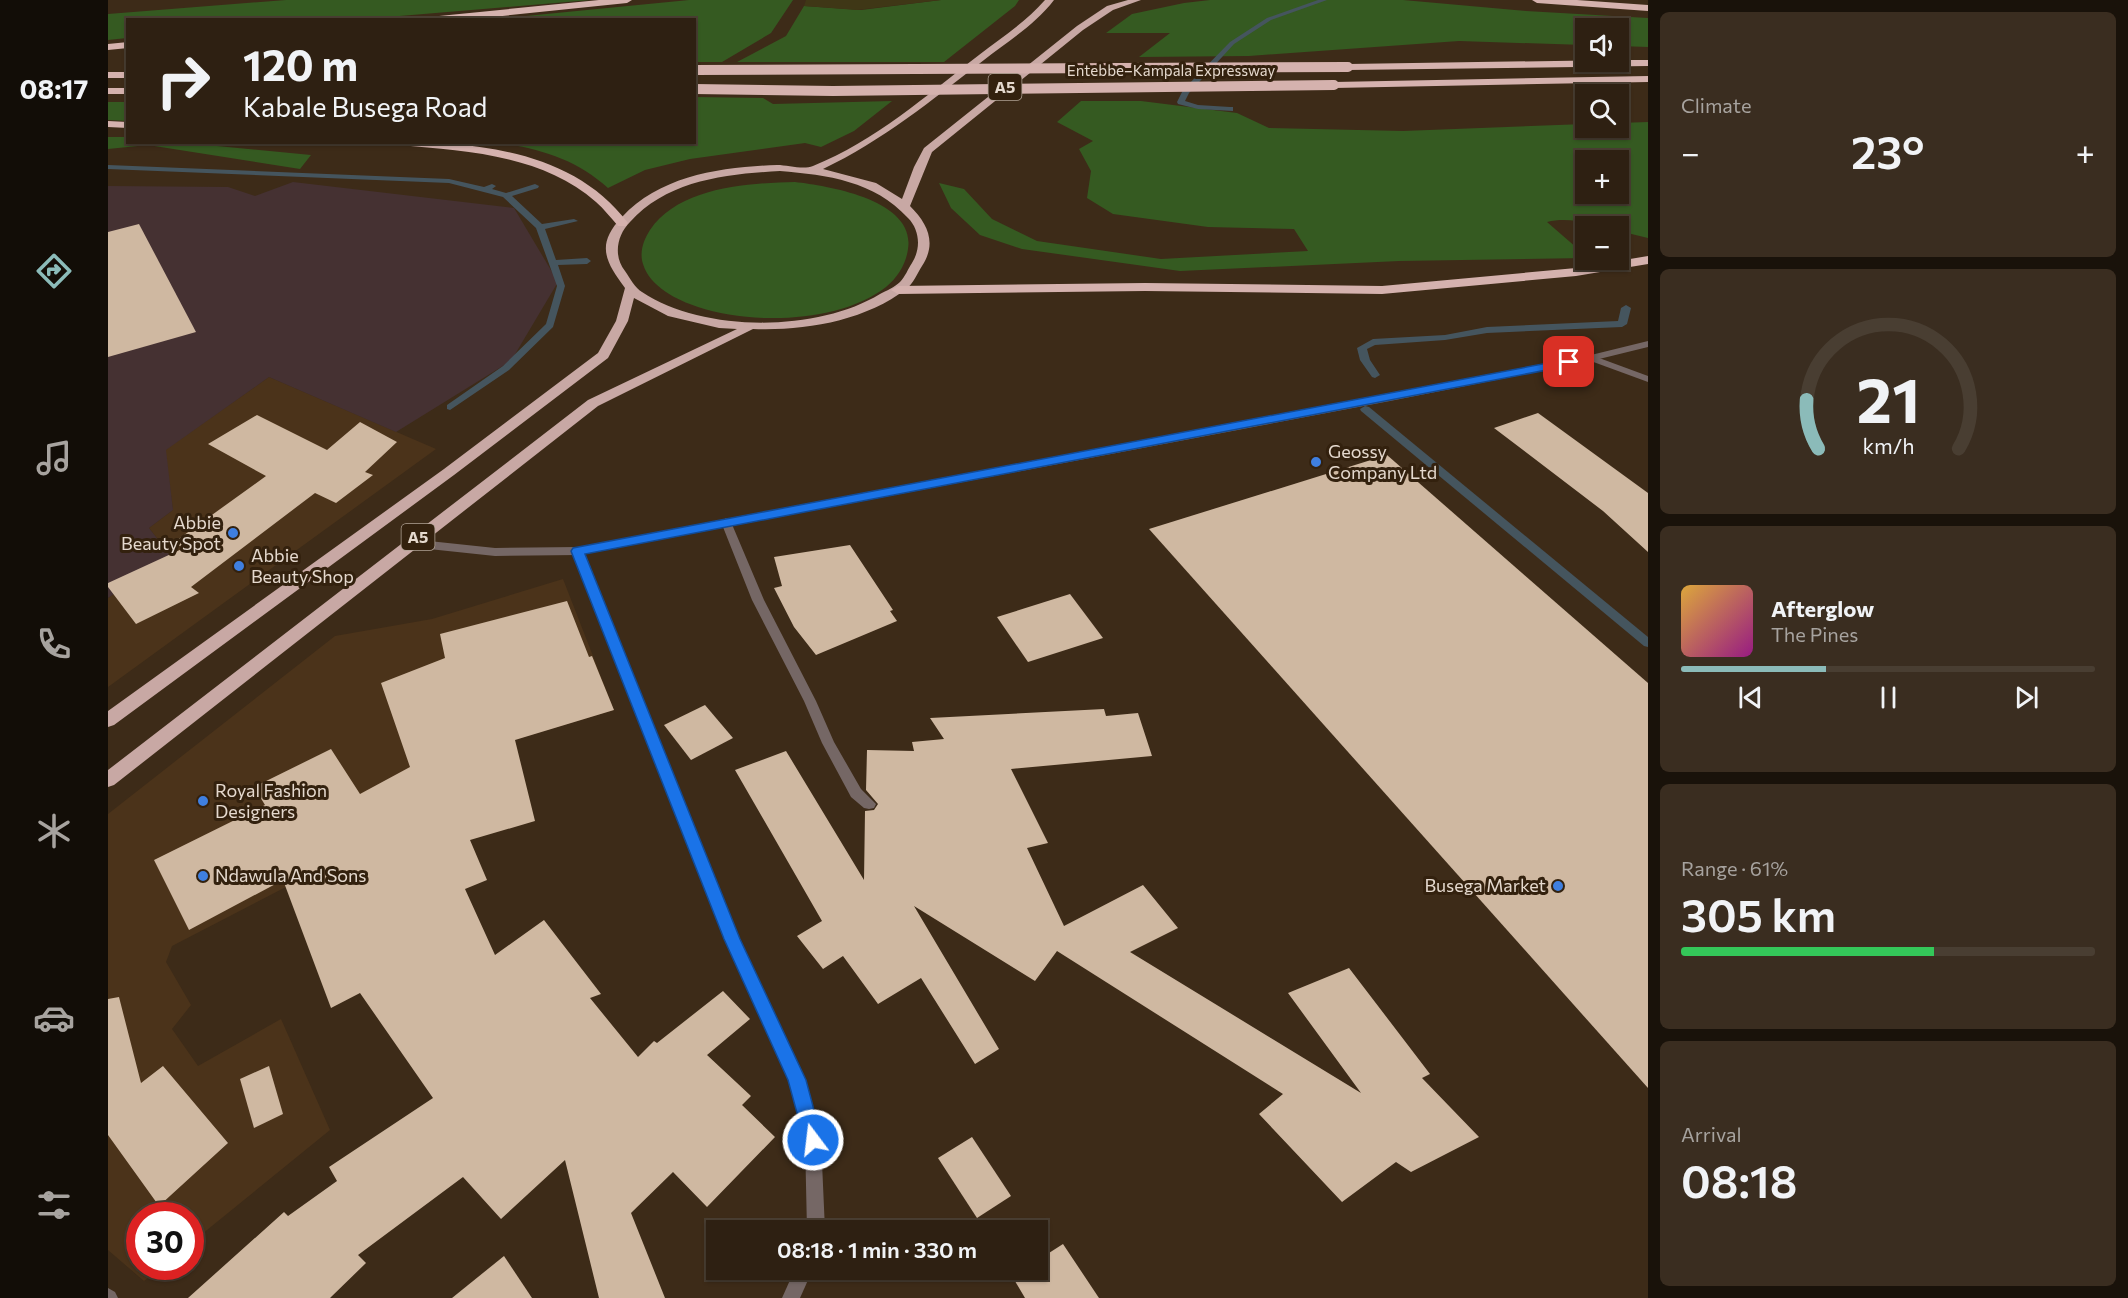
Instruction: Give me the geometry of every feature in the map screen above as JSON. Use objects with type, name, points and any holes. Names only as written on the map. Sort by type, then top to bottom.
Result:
[{"type":"highway","points":[[449,18],[627,0]]},
{"type":"highway","name":"A5","points":[[813,170],[850,154],[906,117],[1024,24],[1050,0]]},
{"type":"highway","name":"A5","points":[[905,206],[919,167],[928,150],[1080,28],[1110,8],[1137,0]]},
{"type":"highway","points":[[1537,0],[1648,8]]},
{"type":"highway","points":[[108,47],[126,45]]},
{"type":"highway","name":"Entebbe–Kampala Expressway","points":[[696,70],[1648,63]]},
{"type":"highway","points":[[108,75],[126,75]]},
{"type":"highway","name":"Entebbe–Kampala Expressway","points":[[696,89],[833,91],[1648,80]]},
{"type":"highway","points":[[108,91],[126,91]]},
{"type":"highway","points":[[108,124],[126,125]]},
{"type":"highway","points":[[424,144],[483,149],[546,166],[594,191],[622,223]]},
{"type":"highway","name":"A5","points":[[748,170],[813,170],[866,183],[887,193],[905,206],[920,223],[925,241],[919,267],[898,290],[858,311],[816,322],[748,328],[712,324],[679,316],[651,304],[630,290],[617,273],[611,256],[613,239],[622,223],[638,207],[660,193],[686,182],[716,174],[748,170]]},
{"type":"highway","points":[[898,290],[1146,287],[1382,290],[1576,272],[1648,260]]},
{"type":"highway","name":"A5","points":[[108,720],[449,472],[603,356],[622,321],[630,290]]},
{"type":"highway","name":"A5","points":[[108,780],[593,403],[748,328]]},
{"type":"street","points":[[410,543],[495,552],[578,551],[1591,358],[1648,344]]},
{"type":"street","points":[[1591,358],[1648,379]]},
{"type":"street","points":[[726,522],[758,600],[810,701],[828,743],[856,793],[869,804]]},
{"type":"street","points":[[578,551],[732,939],[797,1080],[813,1140],[816,1220]]},
{"type":"street","points":[[791,1298],[799,1280]]},
{"type":"shaded area","points":[[293,182],[514,208],[558,282],[511,361],[396,432],[269,377],[166,450],[173,510],[149,528],[171,556],[108,598],[108,186],[228,187],[255,196]]},
{"type":"shaded area","points":[[269,377],[436,449],[108,687],[108,598],[171,556],[149,528],[173,510],[165,450]]},
{"type":"shaded area","points":[[563,579],[614,710],[470,753],[477,788],[172,946],[166,962],[191,1005],[172,1029],[198,1066],[281,1019],[330,1130],[204,1232],[204,1202],[126,1202],[126,1266],[108,1250],[108,814],[335,636],[432,619]]},
{"type":"green space","points":[[286,0],[590,0],[376,18],[126,18],[126,38],[108,40],[108,14]]},
{"type":"green space","points":[[689,0],[793,0],[771,33],[722,62],[696,62],[696,18],[504,18]]},
{"type":"green space","points":[[941,0],[1019,0],[1015,6],[944,62],[737,62],[786,36],[804,6],[861,10]]},
{"type":"green space","points":[[1210,0],[1403,0],[1526,11],[1648,18],[1648,47],[1629,46],[1629,18],[1575,18],[1575,45],[1459,41],[1249,56],[1139,57],[1170,33],[1106,33],[1132,14]]},
{"type":"green space","points":[[696,97],[763,98],[773,104],[892,101],[854,131],[821,147],[805,143],[690,159],[645,170],[608,188],[571,163],[530,149],[505,144],[696,144]]},
{"type":"green space","points":[[1081,101],[1141,101],[1237,113],[1269,128],[1403,131],[1575,124],[1575,138],[1629,138],[1629,123],[1648,122],[1648,238],[1629,233],[1629,216],[1575,216],[1575,221],[1547,222],[1575,246],[1575,258],[1399,261],[1180,271],[1022,249],[980,235],[951,208],[939,183],[964,189],[992,219],[1037,241],[1161,259],[1308,251],[1294,229],[1208,227],[1113,214],[1087,198],[1091,171],[1079,149],[1093,141],[1057,122]]},
{"type":"green space","points":[[108,102],[126,102],[126,121],[108,120]]},
{"type":"green space","points":[[108,137],[126,137],[126,144],[196,144],[311,155],[300,169],[148,145],[108,149]]},
{"type":"green space","points":[[795,182],[848,192],[885,207],[898,218],[907,232],[907,255],[898,275],[886,287],[867,299],[845,308],[820,314],[795,317],[743,317],[719,313],[690,304],[665,292],[647,272],[642,255],[646,237],[663,216],[678,204],[696,196],[736,186]]},
{"type":"sand","points":[[806,0],[941,0],[857,10],[804,6]]},
{"type":"building","points":[[139,224],[196,332],[108,357],[108,232]]},
{"type":"building","points":[[1538,413],[1648,493],[1648,552],[1603,511],[1494,428]]},
{"type":"building","points":[[257,415],[327,450],[360,422],[397,442],[365,472],[373,475],[336,503],[315,493],[191,587],[199,593],[136,624],[108,587],[108,583],[184,548],[173,543],[266,476],[208,444]]},
{"type":"building","name":"Busega Market","points":[[1387,455],[1648,683],[1648,1088],[1149,529]]},
{"type":"building","points":[[850,545],[893,610],[890,611],[897,621],[816,655],[794,627],[774,588],[782,586],[774,557]]},
{"type":"building","points":[[1070,594],[1103,638],[1028,662],[997,617]]},
{"type":"building","points":[[567,601],[589,657],[592,656],[614,710],[515,740],[535,821],[470,840],[487,880],[465,889],[495,955],[544,920],[601,994],[590,998],[638,1057],[654,1041],[657,1043],[723,991],[750,1019],[707,1055],[751,1096],[742,1105],[775,1137],[707,1207],[673,1172],[631,1213],[665,1298],[599,1298],[565,1160],[501,1219],[463,1177],[358,1255],[366,1263],[330,1298],[188,1298],[284,1212],[288,1216],[337,1181],[329,1167],[433,1098],[360,993],[331,1008],[283,880],[189,930],[154,860],[265,805],[254,787],[331,749],[360,794],[410,767],[381,683],[445,658],[440,634]]},
{"type":"building","points":[[705,705],[733,738],[691,760],[664,725]]},
{"type":"building","points":[[1104,709],[1106,716],[1138,713],[1152,756],[1011,769],[1048,843],[1027,848],[1064,926],[1143,885],[1178,928],[1130,952],[1361,1093],[1288,993],[1349,968],[1430,1074],[1422,1078],[1479,1137],[1411,1172],[1396,1162],[1342,1202],[1259,1114],[1283,1094],[1057,951],[1035,981],[914,906],[999,1049],[975,1064],[921,978],[878,1004],[843,956],[823,969],[797,936],[822,921],[735,770],[786,751],[864,880],[865,811],[874,810],[878,804],[866,790],[867,750],[914,751],[912,742],[944,739],[930,718]]},
{"type":"building","points":[[119,997],[141,1083],[163,1066],[228,1143],[163,1202],[156,1202],[108,1135],[108,999]]},
{"type":"building","points":[[269,1066],[283,1114],[254,1128],[240,1079]]},
{"type":"building","points":[[972,1137],[1011,1196],[977,1218],[938,1158]]},
{"type":"building","points":[[1063,1244],[1099,1298],[1025,1298],[1014,1280],[1048,1280],[1048,1254]]},
{"type":"building","points":[[504,1256],[532,1298],[452,1298]]},
{"type":"waterway","points":[[1230,109],[1198,107],[1181,102],[1186,92],[1232,43],[1269,19],[1324,0]]},
{"type":"waterway","points":[[108,167],[449,181],[485,190]]},
{"type":"waterway","points":[[485,190],[492,186]]},
{"type":"waterway","points":[[506,195],[535,186]]},
{"type":"waterway","points":[[485,190],[506,195]]},
{"type":"waterway","points":[[506,195],[540,227]]},
{"type":"waterway","points":[[540,227],[574,221]]},
{"type":"waterway","points":[[450,407],[506,368],[550,325],[561,286],[540,227]]},
{"type":"waterway","points":[[553,263],[587,261]]},
{"type":"waterway","points":[[1375,375],[1365,360],[1362,348],[1373,342],[1445,337],[1487,330],[1622,324],[1626,308]]},
{"type":"waterway","points":[[1365,409],[1648,643]]},
{"type":"place","name":"Geossy Company Ltd","points":[[1316,462]]},
{"type":"place","name":"Abbie Beauty Spot","points":[[233,533]]},
{"type":"place","name":"Abbie Beauty Shop","points":[[239,566]]},
{"type":"place","name":"Royal Fashion Designers","points":[[203,801]]},
{"type":"place","name":"Ndawula And Sons","points":[[203,876]]},
{"type":"place","name":"Busega Market","points":[[1558,886]]},
{"type":"route","points":[[813,1140],[797,1080],[732,939],[578,551],[1390,398],[1569,362]]}]
